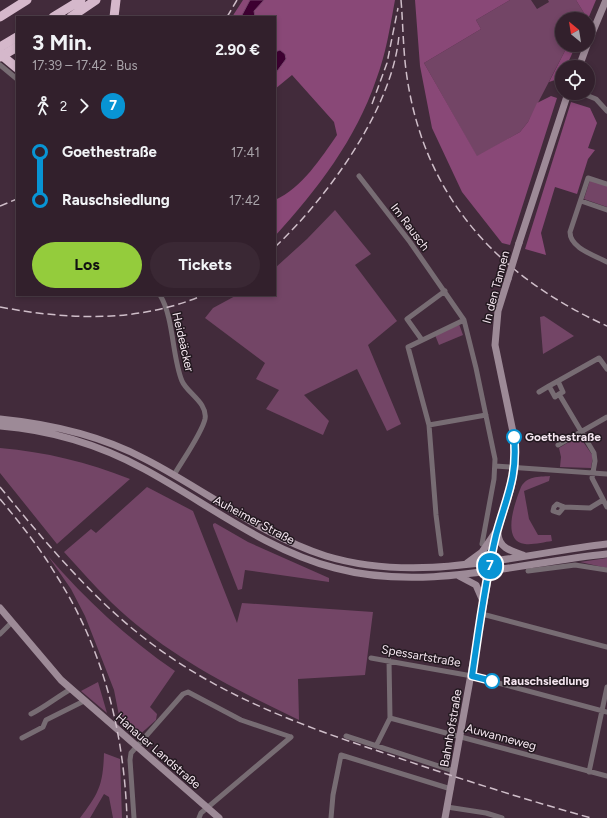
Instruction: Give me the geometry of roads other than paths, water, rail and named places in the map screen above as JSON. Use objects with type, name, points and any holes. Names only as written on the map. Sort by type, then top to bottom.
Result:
[{"type":"highway","points":[[0,17],[27,0]]},
{"type":"highway","points":[[55,16],[81,0]]},
{"type":"highway","points":[[72,16],[96,0]]},
{"type":"highway","points":[[114,16],[116,0]]},
{"type":"highway","points":[[0,47],[15,42]]},
{"type":"highway","points":[[15,42],[0,55],[16,67]]},
{"type":"main road","points":[[595,27],[606,0]]},
{"type":"main road","name":"In den Tannen","points":[[490,570],[498,528],[511,488],[515,468],[513,432],[495,345],[497,317],[519,243],[566,100]]},
{"type":"main road","name":"Auheimer Straße","points":[[0,419],[53,427],[97,438],[126,450],[174,475],[276,535],[327,556],[379,566],[422,569],[459,566],[607,544]]},
{"type":"main road","name":"Auheimer Straße","points":[[0,426],[57,436],[99,448],[156,476],[263,540],[314,562],[360,574],[420,578],[457,575],[607,554]]},
{"type":"main road","points":[[498,528],[499,539],[502,546],[510,551],[525,555]]},
{"type":"main road","points":[[459,566],[479,555],[498,528]]},
{"type":"main road","name":"Bahnhofstraße","points":[[445,818],[472,676],[490,570]]},
{"type":"main road","points":[[457,575],[468,579],[476,585],[484,605]]},
{"type":"main road","name":"Hanauer Landstraße","points":[[0,608],[48,666],[71,689],[219,818]]},
{"type":"street","points":[[0,66],[16,78]]},
{"type":"street","points":[[595,100],[607,110]]},
{"type":"street","name":"Im Rausch","points":[[359,176],[445,291],[464,320]]},
{"type":"street","points":[[607,184],[588,178],[570,232],[570,238],[574,244],[607,262]]},
{"type":"street","points":[[581,201],[607,210]]},
{"type":"street","points":[[422,340],[407,319],[445,291]]},
{"type":"street","name":"Heideäcker","points":[[160,296],[173,337],[182,381],[203,407],[205,415],[202,427],[174,475]]},
{"type":"street","points":[[441,554],[436,515],[429,425],[408,347],[464,320],[486,415],[495,466],[482,544]]},
{"type":"street","points":[[539,392],[599,358],[607,369]]},
{"type":"street","points":[[549,386],[555,397],[563,392],[558,381]]},
{"type":"street","points":[[559,394],[595,457],[592,474],[593,482],[607,507]]},
{"type":"street","points":[[429,425],[486,415]]},
{"type":"street","points":[[558,445],[607,417]]},
{"type":"street","points":[[495,466],[607,474]]},
{"type":"street","points":[[564,507],[590,508],[603,500]]},
{"type":"street","points":[[528,571],[575,565],[607,570]]},
{"type":"street","points":[[482,614],[607,647]]},
{"type":"street","points":[[0,634],[12,622]]},
{"type":"street","name":"Spessartstraße","points":[[371,658],[472,676],[604,711]]},
{"type":"street","points":[[376,746],[390,718],[389,660]]},
{"type":"street","points":[[589,772],[604,711],[607,687]]},
{"type":"street","points":[[31,714],[45,707],[56,697],[71,689]]},
{"type":"street","points":[[134,818],[130,760],[136,746],[180,696],[188,692],[241,720],[291,737],[208,808],[199,818]]},
{"type":"street","points":[[22,738],[43,727],[46,720],[84,701]]},
{"type":"street","name":"Auwanneweg","points":[[390,718],[607,776]]},
{"type":"street","points":[[346,736],[454,771]]},
{"type":"street","points":[[331,818],[333,795],[341,755],[451,789]]},
{"type":"street","points":[[447,807],[486,813],[502,818]]},
{"type":"railway","points":[[228,16],[237,0]]},
{"type":"railway","points":[[401,0],[406,70],[415,115],[428,155],[447,192],[470,225],[498,255],[531,282],[567,305],[607,326]]},
{"type":"railway","points":[[372,104],[387,63],[398,8]]},
{"type":"railway","points":[[276,246],[295,227],[336,178],[371,121],[384,92],[394,63],[399,35]]},
{"type":"railway","points":[[0,206],[16,199]]},
{"type":"railway","points":[[0,307],[52,315],[128,315],[154,311],[201,296]]},
{"type":"railway","points":[[0,487],[53,550],[110,609],[152,644],[206,679],[233,694],[291,720],[351,742],[459,778],[591,818]]},
{"type":"railway","points":[[0,499],[30,536],[56,575],[72,603],[98,661],[116,723],[125,786],[127,818]]},
{"type":"place","name":"Goethestraße","points":[[514,437]]},
{"type":"place","name":"Rauschsiedlung","points":[[492,681]]}]
